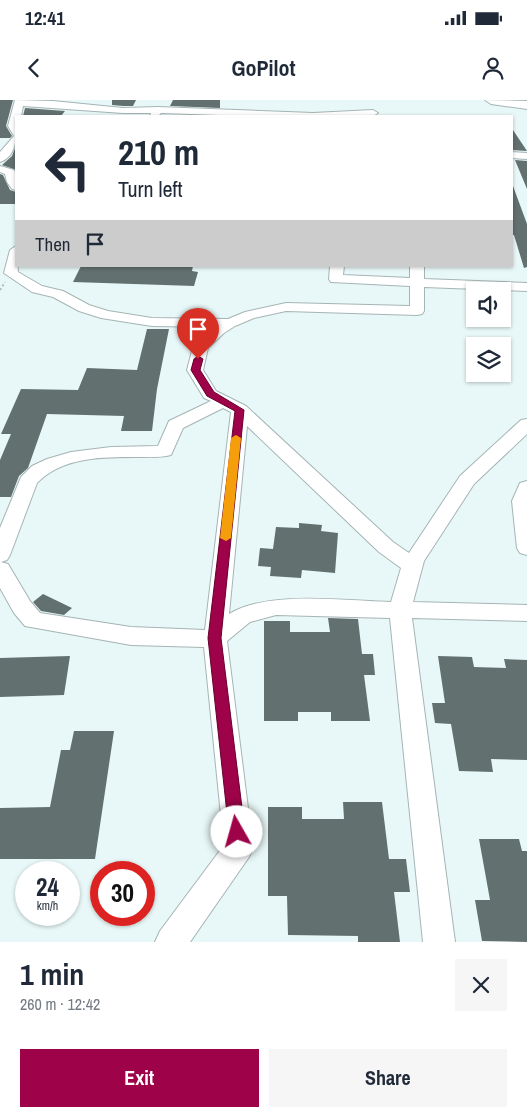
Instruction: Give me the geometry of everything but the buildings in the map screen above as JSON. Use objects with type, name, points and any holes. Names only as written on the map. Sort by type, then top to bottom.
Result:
[{"type":"highway","points":[[491,100],[527,105]]},
{"type":"highway","points":[[520,100],[527,101]]},
{"type":"street","points":[[146,111],[148,100]]},
{"type":"street","points":[[15,115],[18,102],[57,103],[156,113],[261,115]]},
{"type":"street","points":[[333,115],[373,113]]},
{"type":"street","points":[[15,116],[12,129],[15,133]]},
{"type":"street","points":[[0,159],[15,140]]},
{"type":"street","points":[[513,156],[527,156]]},
{"type":"street","points":[[0,169],[10,172],[12,182],[15,186]]},
{"type":"street","points":[[15,255],[11,273],[37,289],[58,294],[95,312],[122,319],[152,322],[230,323]]},
{"type":"street","points":[[337,267],[336,279],[527,287]]},
{"type":"street","points":[[412,565],[386,547],[232,405],[210,394],[195,370],[201,347],[230,323],[250,315],[286,307],[417,311],[417,267]]},
{"type":"street","points":[[0,555],[28,481],[33,473],[44,466],[80,454],[165,451],[175,425],[232,405]]},
{"type":"street","points":[[172,942],[239,848],[215,638],[232,405]]},
{"type":"street","points":[[439,942],[400,610],[412,565],[467,480],[527,424]]},
{"type":"street","points":[[527,487],[522,502],[527,548]]},
{"type":"street","points":[[0,570],[22,607],[33,620],[131,636],[215,638],[227,626],[242,616],[256,610],[276,607],[527,613]]},
{"type":"slow traffic","points":[[226,538],[236,438]]},
{"type":"route","points":[[198,359],[195,370],[210,394],[240,410],[215,638],[237,832]]}]
